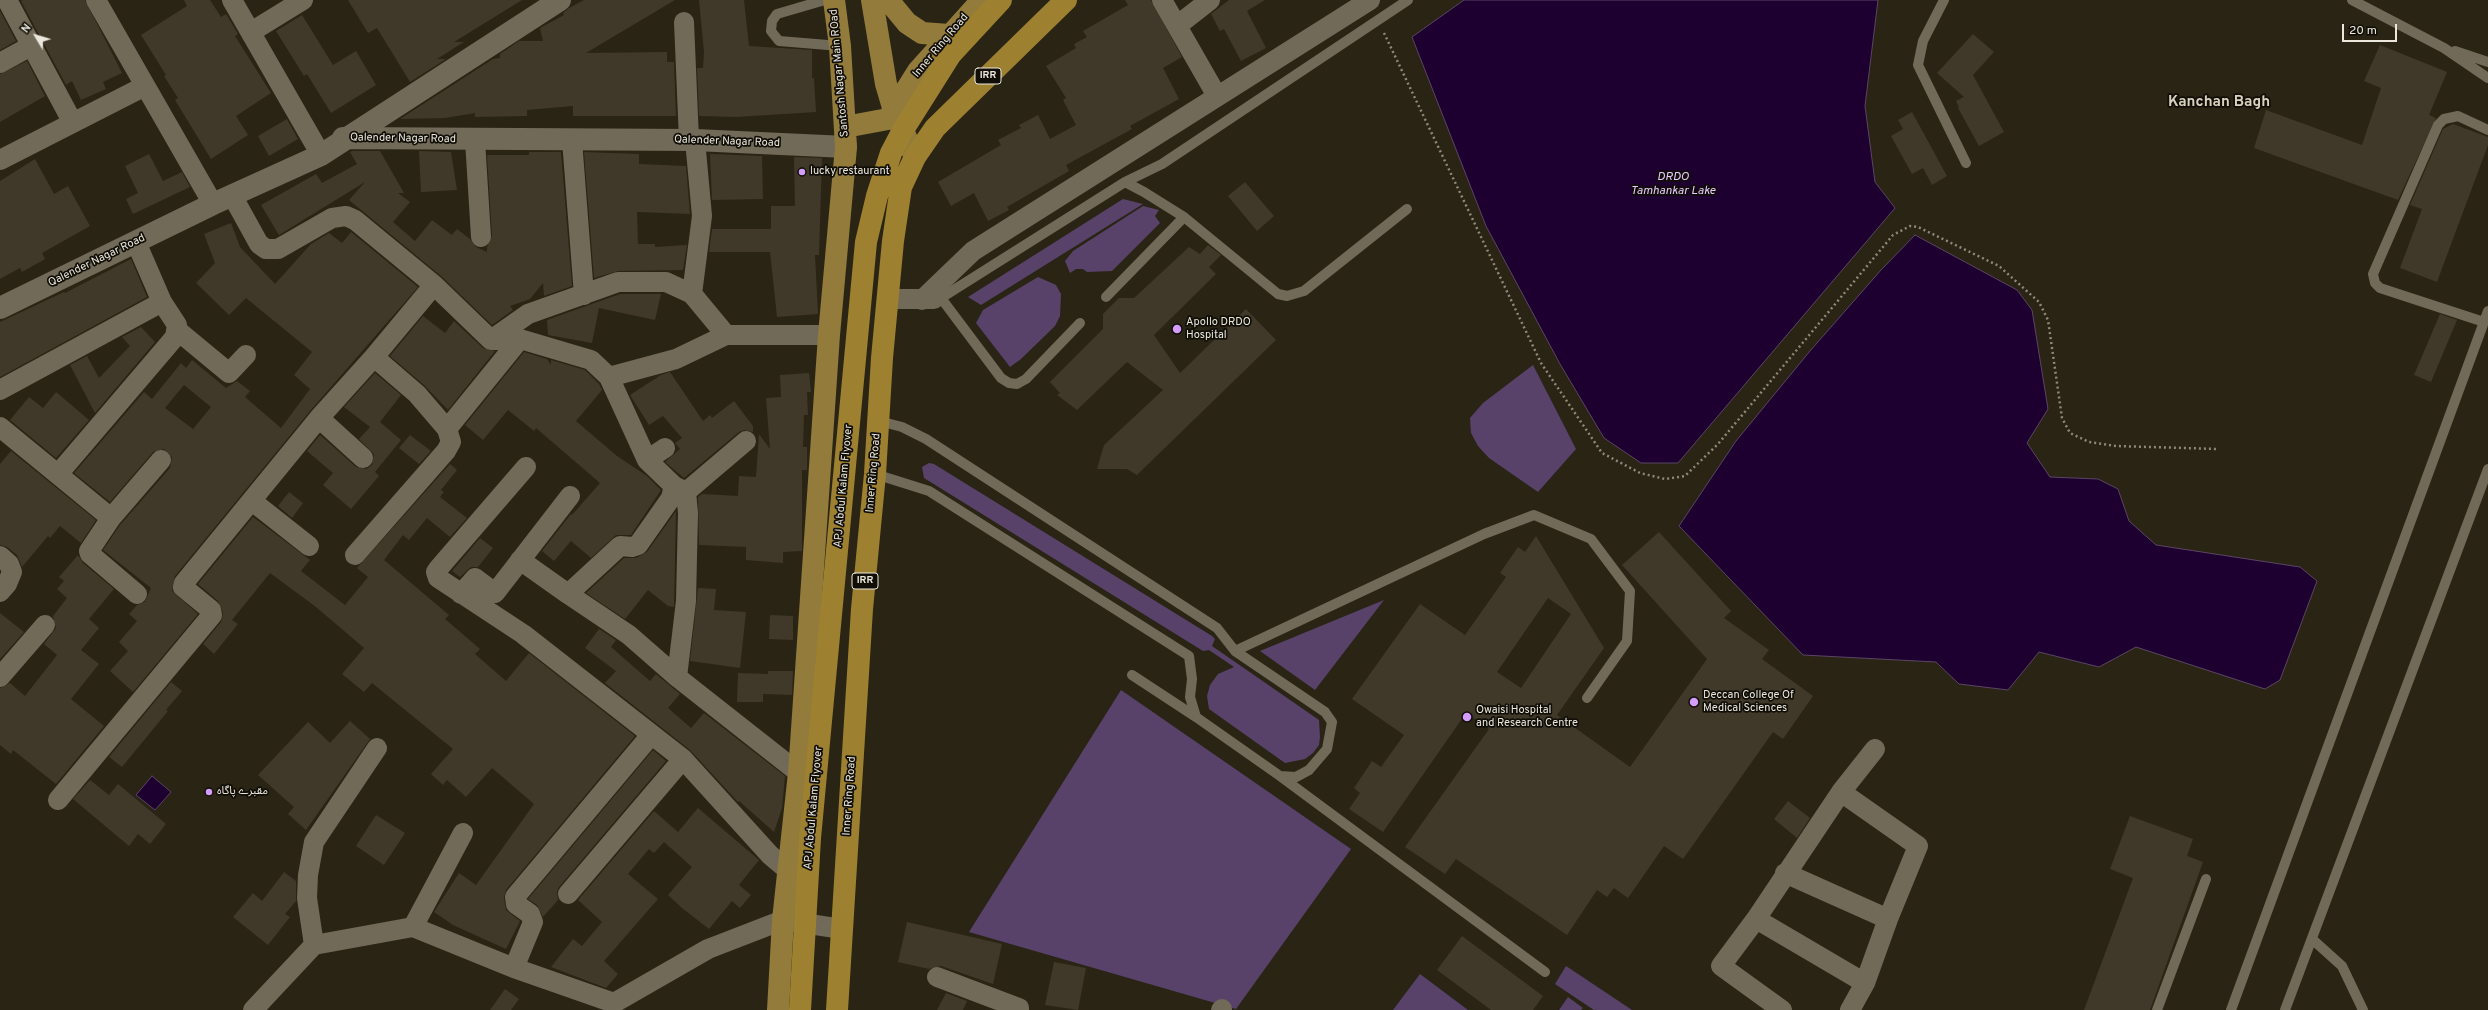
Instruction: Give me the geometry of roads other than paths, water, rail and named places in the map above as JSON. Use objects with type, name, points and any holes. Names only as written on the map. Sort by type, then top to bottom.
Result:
[{"type":"highway","name":"APJ Abdul Kalam Flyover","points":[[800,1010],[810,838],[866,242],[877,196],[892,153],[903,130],[951,54],[1001,0]]},
{"type":"highway","name":"Inner Ring Road","points":[[838,1010],[862,617],[875,474],[882,358],[896,216],[901,187],[915,157],[935,128],[1066,0]]},
{"type":"main road","name":"Santosh Nagar Main ROad","points":[[834,0],[840,46],[846,137]]},
{"type":"main road","points":[[872,0],[886,84],[894,111],[915,157]]},
{"type":"main road","points":[[888,0],[907,23],[922,33],[949,35]]},
{"type":"main road","name":"Inner Ring Road","points":[[846,137],[888,120],[918,71],[982,0]]},
{"type":"main road","points":[[778,1010],[783,920],[799,773],[829,335],[846,137]]},
{"type":"street","points":[[7,0],[73,123]]},
{"type":"street","points":[[96,0],[145,86],[223,200],[259,244],[266,249],[278,249],[332,218],[346,216],[355,220],[434,286],[491,340],[520,339],[591,360],[609,377],[647,460],[680,489],[688,513],[686,601],[677,677]]},
{"type":"street","points":[[232,0],[321,154]]},
{"type":"street","points":[[251,32],[303,0]]},
{"type":"street","points":[[343,138],[560,0]]},
{"type":"street","points":[[1162,0],[1178,25],[1217,96]]},
{"type":"street","points":[[1178,25],[1210,0]]},
{"type":"street","points":[[888,299],[931,299],[973,251],[1370,0]]},
{"type":"street","points":[[684,22],[692,140],[702,216],[692,294]]},
{"type":"street","points":[[0,63],[31,46]]},
{"type":"street","points":[[0,160],[145,86]]},
{"type":"street","name":"Qalender Nagar Road","points":[[0,308],[321,154],[343,138],[475,140],[692,140],[846,137]]},
{"type":"street","points":[[475,140],[481,237]]},
{"type":"street","points":[[572,140],[584,295]]},
{"type":"street","points":[[59,473],[175,337],[177,325],[162,302],[136,242]]},
{"type":"street","points":[[491,340],[528,314],[618,282],[666,282],[692,294],[726,334]]},
{"type":"street","points":[[58,800],[212,615],[211,610],[185,588],[184,584],[319,418],[374,357],[434,286]]},
{"type":"street","points":[[0,390],[162,302]]},
{"type":"street","points":[[177,330],[229,373],[246,355]]},
{"type":"street","points":[[609,377],[676,359],[726,334],[829,335]]},
{"type":"street","points":[[447,429],[520,339]]},
{"type":"street","points":[[355,555],[446,451],[451,442],[447,429],[417,394],[374,357]]},
{"type":"street","points":[[319,418],[363,458]]},
{"type":"street","points":[[0,427],[59,473],[111,518]]},
{"type":"street","points":[[568,594],[620,546],[632,547],[638,545],[671,498],[680,489],[746,441]]},
{"type":"street","points":[[647,460],[665,448]]},
{"type":"street","points":[[137,594],[90,554],[90,546],[111,518],[161,460]]},
{"type":"street","points":[[526,467],[436,572],[438,578],[523,634],[683,759],[770,855],[789,871]]},
{"type":"street","points":[[461,594],[475,578],[495,594],[570,496]]},
{"type":"street","points":[[252,500],[309,546]]},
{"type":"street","points":[[0,556],[9,564],[12,572],[8,584],[0,592]]},
{"type":"street","points":[[520,560],[629,635],[677,677],[799,773]]},
{"type":"street","points":[[0,676],[45,625]]},
{"type":"street","points":[[514,968],[533,922],[530,914],[516,904],[515,897],[651,735]]},
{"type":"street","points":[[314,945],[307,898],[308,875],[314,842],[377,748]]},
{"type":"street","points":[[1782,1010],[1721,966],[1756,919],[1785,873],[1841,792],[1875,749]]},
{"type":"street","points":[[568,894],[683,759]]},
{"type":"street","points":[[1841,792],[1918,846],[1888,919],[1865,983],[1850,1010]]},
{"type":"street","points":[[413,927],[463,833]]},
{"type":"street","points":[[1785,873],[1888,919]]},
{"type":"street","points":[[1756,919],[1865,983]]},
{"type":"street","points":[[254,1010],[314,945],[413,927],[612,1007],[708,949],[783,920],[842,929]]},
{"type":"street","points":[[936,977],[1022,1009]]},
{"type":"lane","points":[[825,0],[777,14],[772,20],[771,31],[779,41],[840,46]]},
{"type":"lane","points":[[1080,323],[1026,378],[1016,384],[1009,383],[1001,378],[931,299],[1125,182],[1162,164],[1408,0]]},
{"type":"lane","points":[[1944,0],[1923,41],[1918,65],[1966,163]]},
{"type":"lane","points":[[2352,0],[2444,48],[2488,78]]},
{"type":"lane","points":[[2444,48],[2488,62]]},
{"type":"lane","points":[[2484,322],[2380,288],[2375,283],[2373,274],[2438,125],[2444,119],[2458,116],[2488,130]]},
{"type":"lane","points":[[1125,182],[1184,217],[1278,294],[1287,296],[1304,291],[1407,209]]},
{"type":"lane","points":[[1106,297],[1184,217]]},
{"type":"lane","points":[[2231,1010],[2488,311]]},
{"type":"lane","points":[[879,422],[902,427],[926,439],[1217,628],[1235,651],[1325,712],[1332,722],[1327,749],[1317,763],[1296,777],[1280,776]]},
{"type":"lane","points":[[2285,1010],[2488,470]]},
{"type":"lane","points":[[875,474],[929,492],[1189,656],[1192,679],[1190,697],[1196,717]]},
{"type":"lane","points":[[1235,651],[1484,534],[1534,515],[1591,539],[1630,591],[1627,641],[1586,698]]},
{"type":"lane","points":[[1132,674],[1280,776],[1545,972]]},
{"type":"lane","points":[[2156,1010],[2206,879]]},
{"type":"lane","points":[[2312,939],[2342,966],[2363,1010]]},
{"type":"water","name":"DRDO Tamhankar Lake","points":[[1464,0],[1878,0],[1865,106],[1875,182],[1895,208],[1678,463],[1641,463],[1604,438],[1560,364],[1486,226],[1412,37]]},
{"type":"water","points":[[1915,235],[2017,290],[2032,310],[2048,409],[2027,443],[2050,477],[2098,479],[2118,489],[2129,521],[2156,545],[2300,567],[2317,581],[2280,680],[2265,689],[2136,647],[2099,667],[2039,652],[2008,690],[1959,684],[1936,662],[1803,655],[1679,526],[1736,441],[1810,351],[1881,270]]},
{"type":"water","points":[[152,776],[171,792],[155,810],[136,795]]},
{"type":"place","name":"lucky restaurant","points":[[802,172]]},
{"type":"place","name":"Apollo DRDO Hospital","points":[[1177,329]]},
{"type":"place","name":"Deccan College Of Medical Sciences","points":[[1694,702]]},
{"type":"place","name":"Owaisi Hospital and Research Centre","points":[[1467,717]]},
{"type":"place","name":"مقبرے پاگاہ","points":[[209,792]]},
{"type":"district","name":"Kanchan Bagh","points":[[2219,103]]}]
